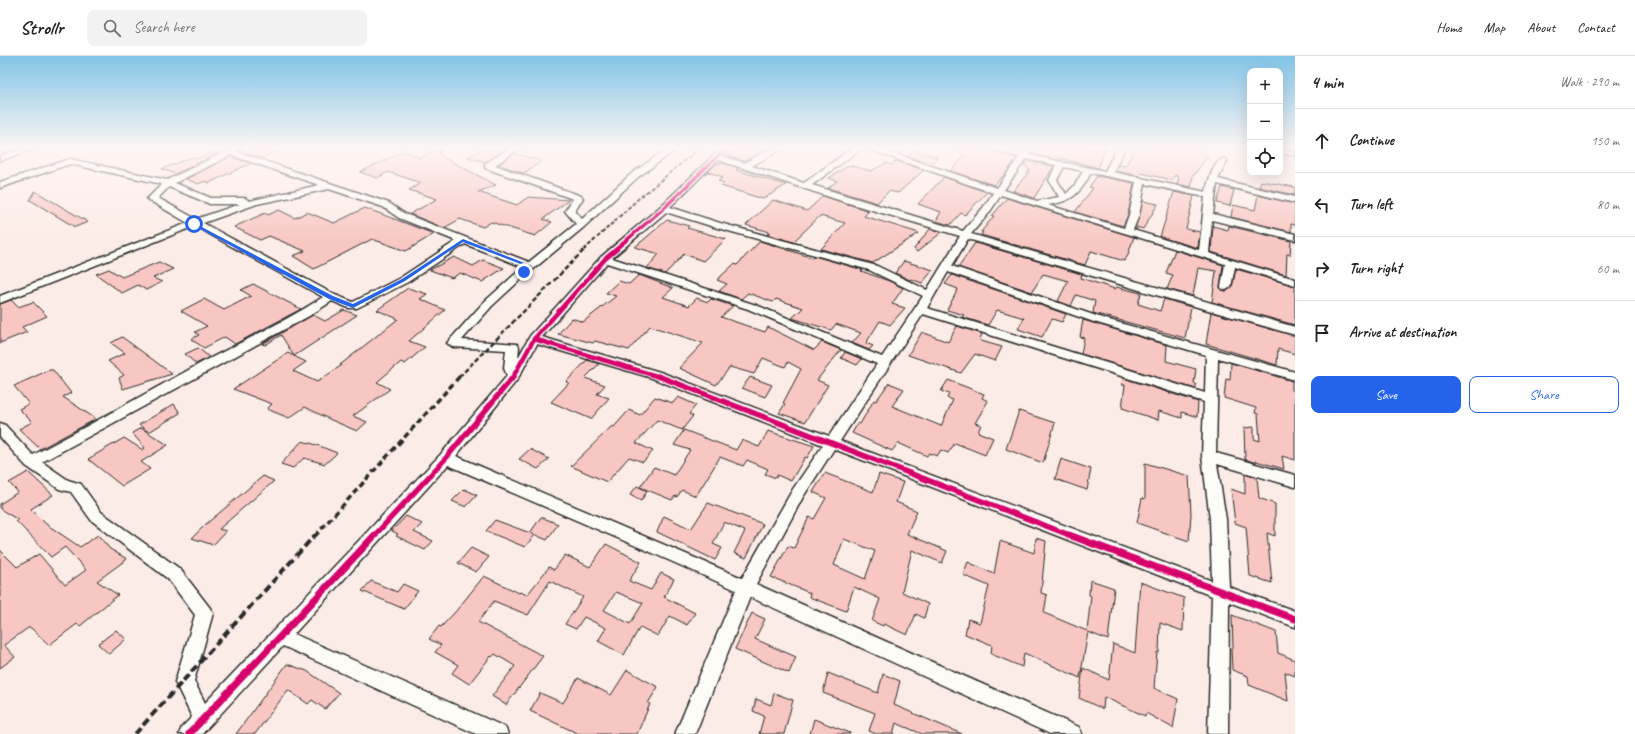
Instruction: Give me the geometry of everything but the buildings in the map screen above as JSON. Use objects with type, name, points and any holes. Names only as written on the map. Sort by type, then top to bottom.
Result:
[{"type":"street","points":[[0,184],[14,180]]},
{"type":"street","points":[[152,180],[168,183],[210,201],[255,202]]},
{"type":"street","points":[[175,180],[168,183],[152,199],[194,224],[331,297],[353,306],[404,280],[463,240]]},
{"type":"street","points":[[310,180],[386,205],[402,216],[529,266]]},
{"type":"street","points":[[526,180],[578,198],[570,211],[581,225]]},
{"type":"street","points":[[513,377],[510,368],[513,347],[453,343],[493,299],[515,281],[529,266],[581,225],[630,180]]},
{"type":"street","points":[[189,734],[446,458],[513,377],[534,339],[604,259],[664,208],[693,180]]},
{"type":"street","points":[[790,180],[848,200],[1170,296],[1295,331]]},
{"type":"street","points":[[807,185],[813,180]]},
{"type":"street","points":[[962,180],[1033,203],[1204,254],[1230,264],[1295,282]]},
{"type":"street","points":[[686,734],[745,588],[798,493],[920,309],[966,234],[986,211],[1007,180]]},
{"type":"street","points":[[1053,180],[1065,199]]},
{"type":"street","points":[[1033,203],[1065,199],[1073,193],[1083,180]]},
{"type":"street","points":[[1128,231],[1134,215],[1141,180],[1210,195]]},
{"type":"street","points":[[1204,254],[1213,180],[1295,200]]},
{"type":"street","points":[[0,300],[108,256],[255,202],[329,186]]},
{"type":"street","points":[[664,208],[717,225],[873,268],[929,295]]},
{"type":"street","points":[[1208,216],[1295,237]]},
{"type":"street","points":[[108,256],[126,242]]},
{"type":"street","points":[[604,259],[752,307],[884,362]]},
{"type":"street","points":[[1226,287],[1230,264]]},
{"type":"street","points":[[946,267],[1098,320],[1295,376]]},
{"type":"street","points":[[31,462],[110,421],[208,365],[306,314],[331,297]]},
{"type":"street","points":[[920,309],[1211,400]]},
{"type":"street","points":[[534,339],[656,375],[1221,593],[1295,619]]},
{"type":"street","points":[[1212,352],[1209,456],[1218,519],[1221,593],[1218,734]]},
{"type":"street","points":[[0,428],[31,462],[64,485],[76,488],[96,516],[174,574],[204,613],[184,682],[203,719]]},
{"type":"street","points":[[1209,456],[1295,481]]},
{"type":"street","points":[[446,458],[663,550],[1072,734]]},
{"type":"street","points":[[280,636],[498,734]]},
{"type":"railway","points":[[584,250],[638,199],[662,180]]},
{"type":"railway","points":[[459,377],[584,250]]},
{"type":"railway","points":[[315,536],[460,376]]},
{"type":"railway","points":[[135,734],[315,535]]},
{"type":"cycle path","points":[[189,734],[446,458],[513,377],[534,339],[605,259],[664,208],[693,180]]},
{"type":"cycle path","points":[[534,339],[656,375],[1130,558],[1295,619]]},
{"type":"route","points":[[194,224],[331,297],[353,306],[404,280],[463,240],[529,266],[524,272]]}]
